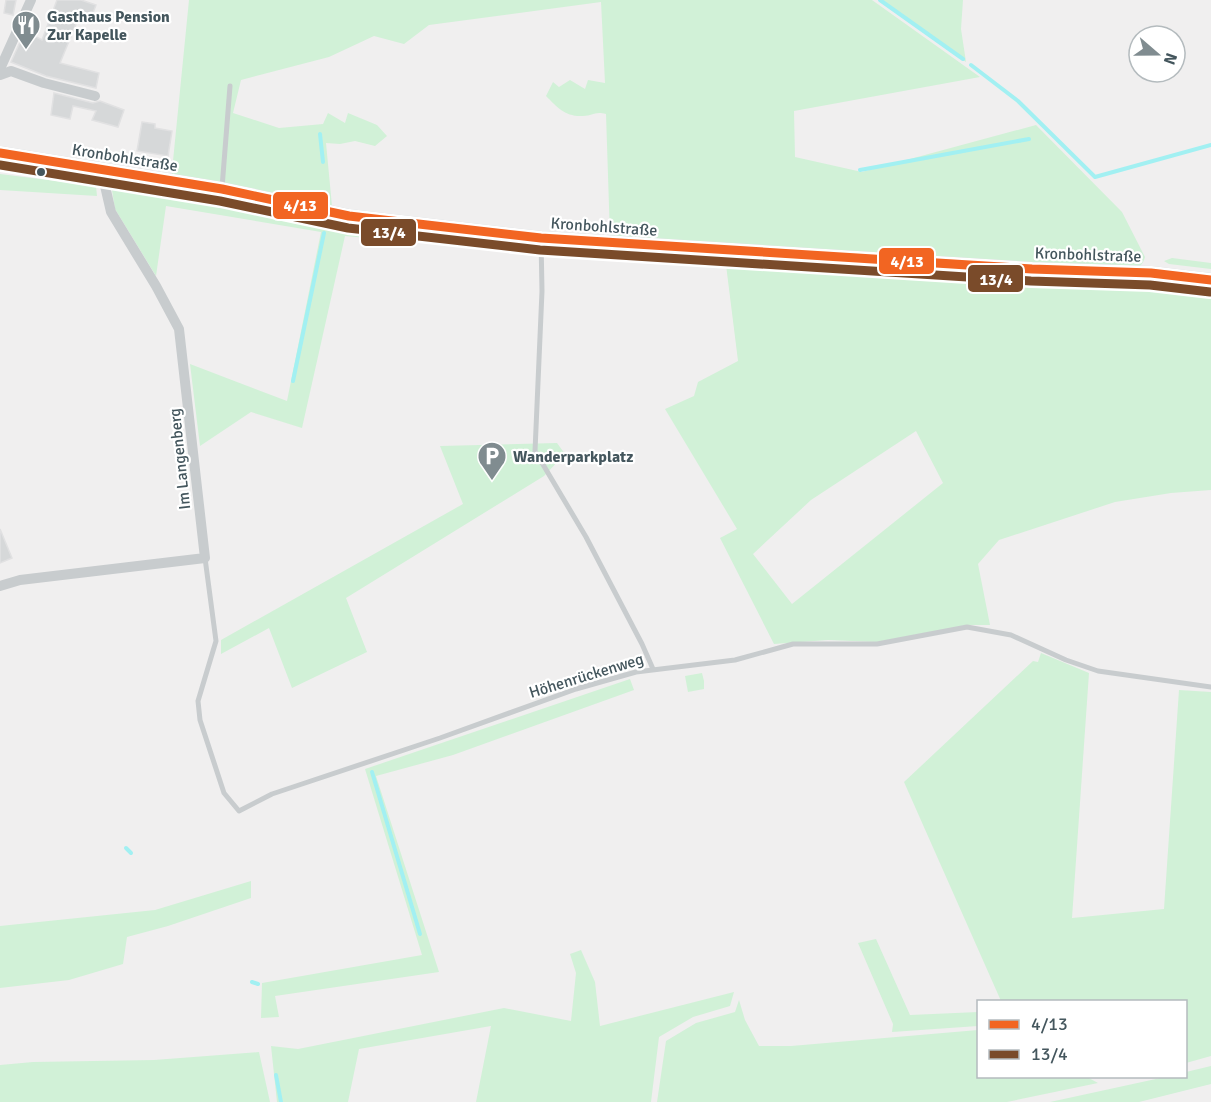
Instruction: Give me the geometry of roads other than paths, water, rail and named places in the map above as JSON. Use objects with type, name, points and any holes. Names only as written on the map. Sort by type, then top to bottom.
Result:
[{"type":"main road","name":"Kronbohlstraße","points":[[0,153],[222,189],[349,216],[541,238],[1032,269],[1151,273],[1211,280]]},
{"type":"street","points":[[0,69],[31,0]]},
{"type":"street","points":[[0,75],[11,71],[44,83],[95,96]]},
{"type":"street","name":"Im Langenberg","points":[[105,170],[105,186],[111,212],[179,329],[205,558]]},
{"type":"street","points":[[0,586],[20,580],[205,558]]},
{"type":"lane","points":[[222,189],[230,86]]},
{"type":"lane","points":[[541,238],[542,291],[534,451],[591,546],[653,669]]},
{"type":"lane","name":"Höhenrückenweg","points":[[205,558],[216,641],[198,701],[200,720],[224,793],[239,811],[272,794],[440,738],[576,689],[636,672],[735,660],[793,644],[877,644],[967,627],[1011,635],[1066,660],[1098,671],[1211,687]]},
{"type":"waterway","points":[[880,0],[963,59]]},
{"type":"waterway","points":[[971,65],[1018,101],[1095,177],[1211,145]]},
{"type":"waterway","points":[[320,134],[323,162]]},
{"type":"waterway","points":[[860,170],[1029,139]]},
{"type":"waterway","points":[[293,381],[324,233]]},
{"type":"waterway","points":[[372,772],[420,934]]},
{"type":"waterway","points":[[126,848],[131,853]]},
{"type":"waterway","points":[[252,982],[258,984]]},
{"type":"waterway","points":[[276,1075],[281,1102]]},
{"type":"place","name":"Gasthaus Pension Zur Kapelle","points":[[26,50]]},
{"type":"place","name":"Wanderparkplatz","points":[[492,482]]}]
